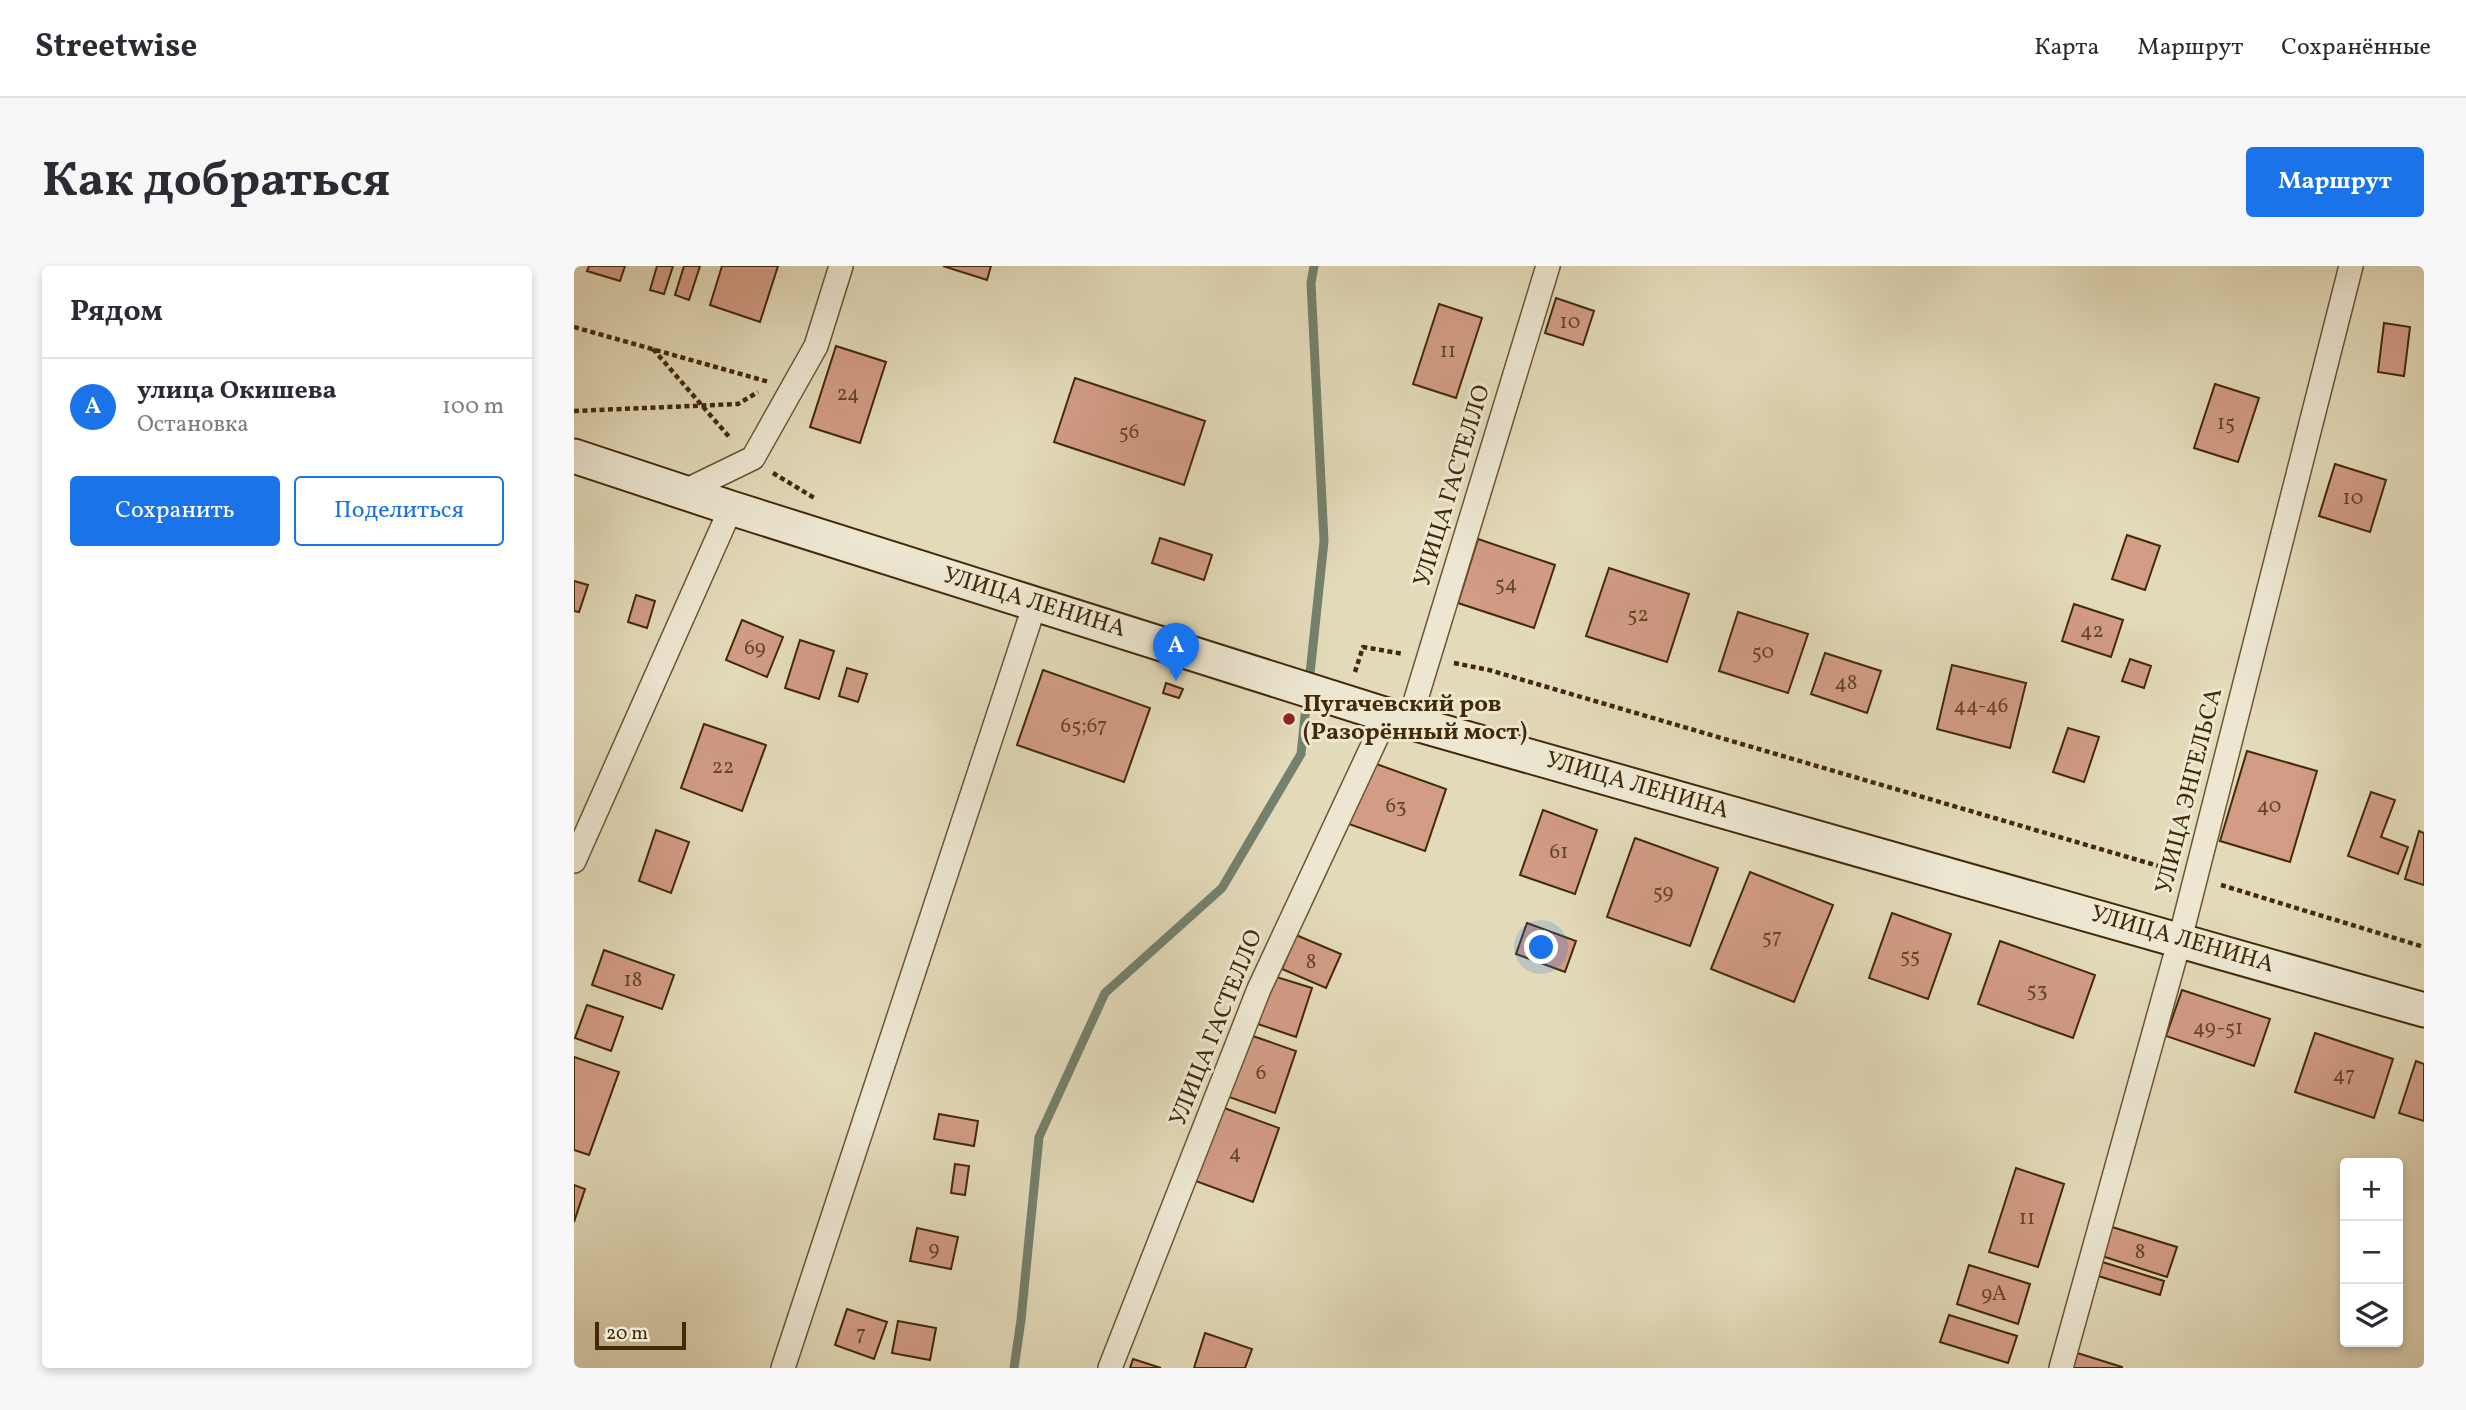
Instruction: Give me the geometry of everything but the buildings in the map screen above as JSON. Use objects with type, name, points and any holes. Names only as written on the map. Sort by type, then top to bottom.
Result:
[{"type":"main road","name":"УЛИЦА ЛЕНИНА","points":[[574,456],[1398,718],[2424,1010]]},
{"type":"street","points":[[683,492],[753,458],[816,346],[841,266]]},
{"type":"street","name":"УЛИЦА ГАСТЕЛЛО","points":[[1110,1368],[1259,989],[1428,659],[1548,266]]},
{"type":"street","name":"УЛИЦА ЭНГЕЛЬСА","points":[[2061,1368],[2180,939],[2351,266]]},
{"type":"street","points":[[574,861],[731,508]]},
{"type":"street","points":[[783,1368],[1035,604]]},
{"type":"path","points":[[574,327],[774,383],[738,404],[574,411]]},
{"type":"path","points":[[653,349],[737,447],[793,486],[828,503]]},
{"type":"path","points":[[1353,678],[1363,647],[1489,670],[2424,947]]},
{"type":"waterway","points":[[1309,683],[1324,541],[1311,283],[1314,266]]},
{"type":"waterway","points":[[1014,1368],[1039,1137],[1105,993],[1222,888],[1301,754],[1307,697]]},
{"type":"place","name":"улица Окишева","points":[[1176,681]]},
{"type":"place","name":"Пугачевский ров (Разорённый мост)","points":[[1289,719]]}]
